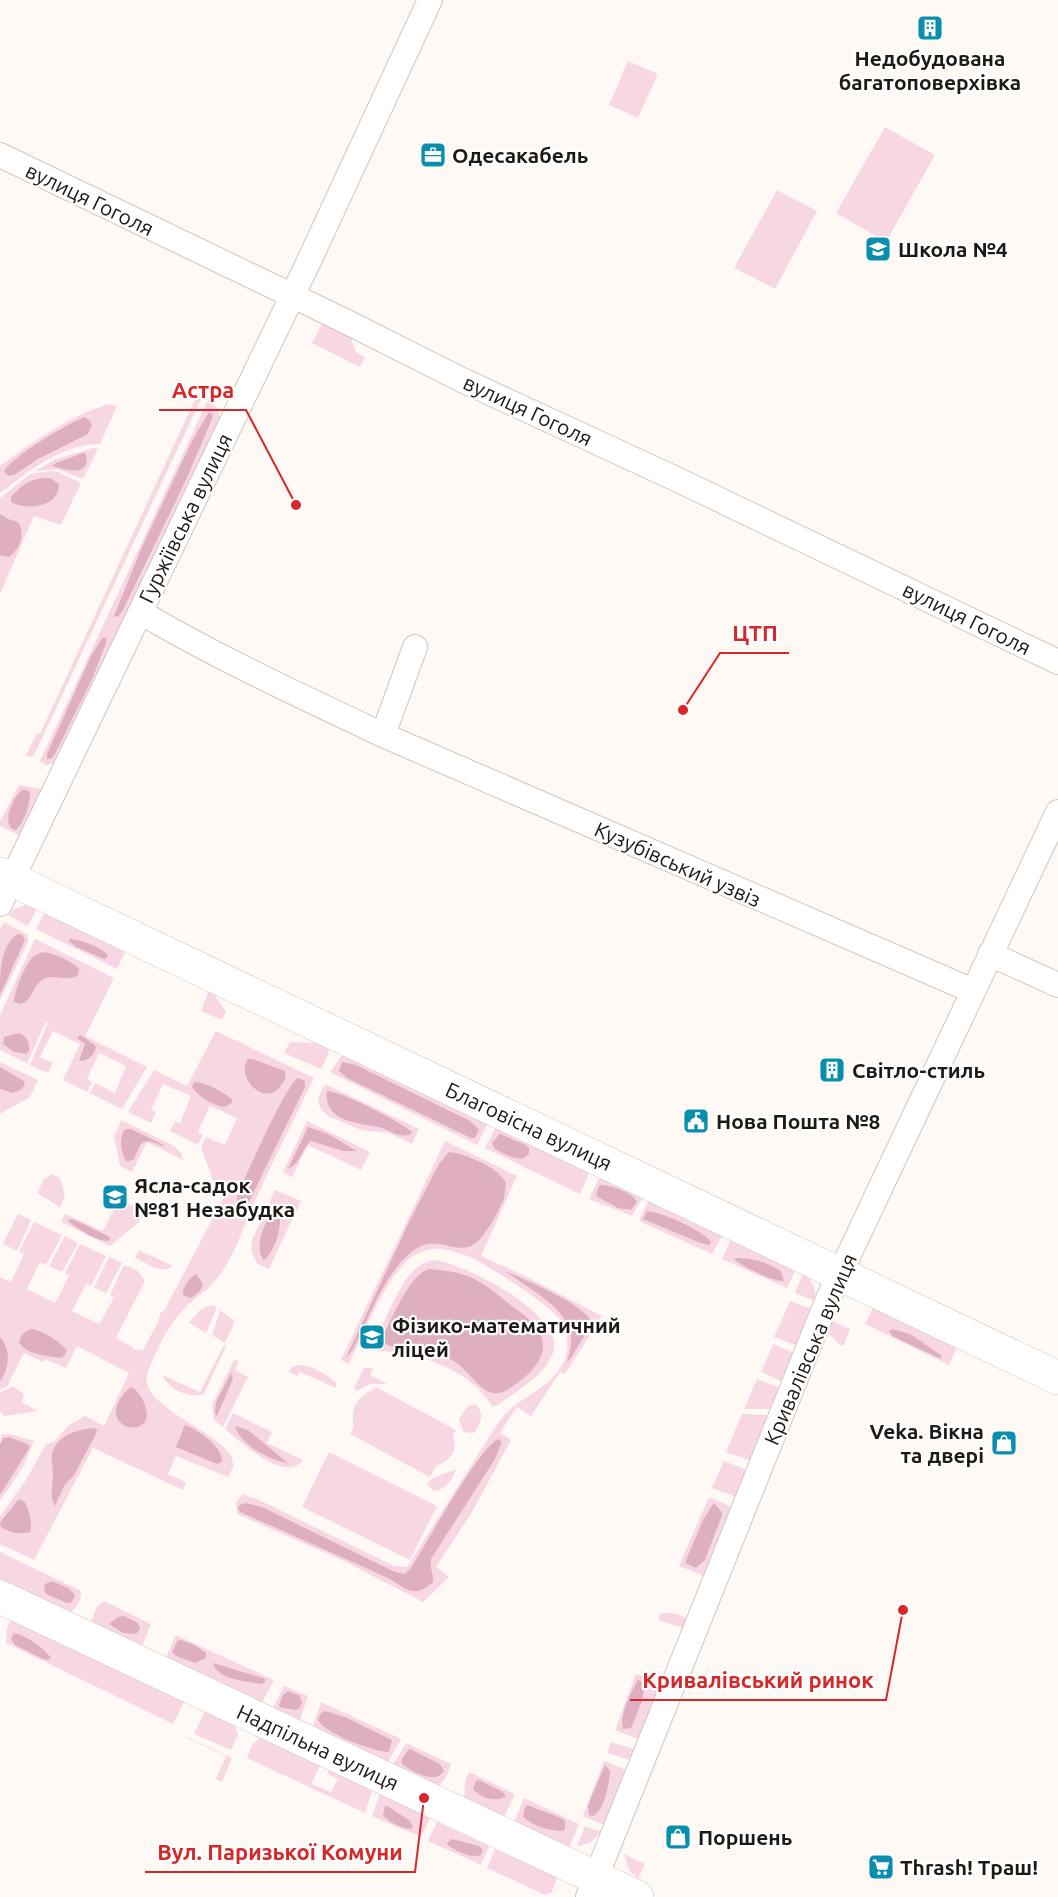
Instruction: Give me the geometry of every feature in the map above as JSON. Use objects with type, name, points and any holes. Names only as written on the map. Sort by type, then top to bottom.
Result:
[{"type":"main road","name":"Благовісна вулиця","points":[[4,886],[1058,1378]]},
{"type":"main road","name":"Надпільна вулиця","points":[[0,1597],[424,1798],[592,1887],[637,1897]]},
{"type":"street","name":"Гуржіївська вулиця","points":[[4,886],[140,612],[430,0]]},
{"type":"street","name":"вулиця Гоголя","points":[[0,155],[462,380],[664,473],[1058,662]]},
{"type":"street","name":"Кузубівський узвіз","points":[[140,612],[170,630],[288,690],[383,735],[973,991]]},
{"type":"street","points":[[383,735],[415,647]]},
{"type":"street","name":"Кривалівська вулиця","points":[[592,1887],[839,1274],[1058,812]]},
{"type":"street","points":[[990,954],[1058,985]]},
{"type":"shaded area","points":[[628,61],[658,74],[638,118],[609,105]]},
{"type":"shaded area","points":[[885,127],[935,155],[886,242],[836,213]]},
{"type":"shaded area","points":[[777,190],[817,211],[775,289],[734,268]]},
{"type":"shaded area","points":[[322,324],[350,335],[356,352],[365,357],[360,367],[312,343]]},
{"type":"shaded area","points":[[198,393],[203,395],[34,755],[31,757],[26,755],[37,733],[40,734]]},
{"type":"shaded area","points":[[208,400],[218,409],[220,419],[56,763],[46,765],[40,761]]},
{"type":"shaded area","points":[[109,404],[117,406],[100,444],[71,449],[46,460],[0,493],[0,466],[66,422]]},
{"type":"shaded area","points":[[209,412],[213,415],[210,424],[185,482],[123,610],[118,617],[114,616],[141,549],[191,443]]},
{"type":"shaded area","points":[[85,417],[92,425],[88,434],[38,459],[14,475],[9,476],[4,472],[28,450]]},
{"type":"shaded area","points":[[93,448],[98,449],[83,479],[57,469],[35,471],[56,459]]},
{"type":"shaded area","points":[[83,453],[86,454],[87,462],[81,469],[70,470],[52,466],[56,463]]},
{"type":"shaded area","points":[[51,471],[81,483],[61,525],[34,516],[0,594],[0,498],[30,474]]},
{"type":"shaded area","points":[[50,478],[59,484],[54,498],[41,505],[33,506],[11,502],[11,497],[22,487],[33,480]]},
{"type":"shaded area","points":[[0,514],[18,522],[22,531],[19,546],[9,557],[0,555]]},
{"type":"shaded area","points":[[102,638],[106,638],[106,643],[93,677],[55,754],[51,759],[47,759],[47,754],[90,658]]},
{"type":"shaded area","points":[[19,785],[43,789],[21,836],[0,826],[0,821]]},
{"type":"shaded area","points":[[24,789],[30,792],[29,802],[16,830],[11,828],[8,818],[15,798]]},
{"type":"shaded area","points":[[24,905],[37,908],[28,926],[8,915]]},
{"type":"shaded area","points":[[45,912],[126,950],[117,969],[36,929]]},
{"type":"shaded area","points":[[4,922],[28,935],[28,942],[0,1000],[0,930]]},
{"type":"shaded area","points":[[17,934],[22,935],[25,940],[0,995],[4,953]]},
{"type":"shaded area","points":[[35,939],[114,978],[85,1036],[147,1067],[122,1109],[90,1093],[95,1083],[115,1093],[126,1066],[99,1053],[87,1079],[92,1082],[87,1092],[63,1080],[80,1044],[53,1031],[40,1057],[53,1063],[48,1073],[30,1065],[48,1022],[27,1063],[0,1050],[0,1015]]},
{"type":"shaded area","points":[[69,939],[90,944],[108,955],[104,959],[76,947]]},
{"type":"shaded area","points":[[42,952],[57,955],[72,963],[79,969],[78,975],[69,978],[48,977],[40,981],[25,1002],[21,1004],[14,1002],[18,985],[27,966],[33,957]]},
{"type":"shaded area","points":[[209,990],[226,1012],[222,1020],[201,1011]]},
{"type":"shaded area","points":[[216,1031],[314,1078],[258,1194],[231,1257],[209,1288],[189,1304],[173,1323],[154,1357],[148,1374],[147,1384],[152,1394],[173,1412],[222,1445],[231,1455],[233,1467],[228,1477],[176,1456],[168,1474],[186,1482],[183,1490],[93,1448],[34,1560],[0,1544],[0,1516],[26,1480],[46,1444],[54,1442],[68,1426],[85,1416],[104,1426],[129,1373],[77,1346],[66,1368],[45,1359],[43,1362],[24,1353],[10,1384],[0,1390],[0,1277],[11,1282],[24,1254],[19,1252],[34,1222],[62,1235],[46,1265],[40,1262],[27,1289],[55,1303],[69,1276],[65,1273],[80,1244],[106,1256],[91,1286],[86,1284],[72,1311],[99,1324],[114,1298],[110,1295],[124,1265],[138,1271],[145,1281],[116,1338],[133,1349],[143,1350],[161,1312],[164,1311],[228,1189],[214,1183],[201,1147],[206,1137],[225,1145],[237,1118],[210,1106],[198,1132],[203,1135],[198,1145],[170,1131],[175,1121],[180,1123],[191,1096],[163,1084],[151,1110],[156,1112],[151,1123],[128,1112],[154,1070],[187,1086]]},
{"type":"shaded area","points":[[19,1033],[26,1038],[28,1043],[29,1051],[26,1054],[14,1052],[3,1044],[4,1037]]},
{"type":"shaded area","points":[[80,1035],[96,1048],[90,1057],[79,1061],[85,1044],[77,1038]]},
{"type":"shaded area","points":[[290,1042],[321,1043],[329,1047],[321,1069],[284,1053]]},
{"type":"shaded area","points":[[343,1054],[488,1123],[477,1145],[330,1072]]},
{"type":"shaded area","points":[[248,1059],[285,1071],[285,1079],[277,1090],[266,1094],[250,1084],[245,1071]]},
{"type":"shaded area","points":[[0,1062],[38,1080],[30,1097],[0,1114]]},
{"type":"shaded area","points":[[342,1062],[356,1065],[470,1121],[479,1130],[475,1138],[347,1078],[339,1071]]},
{"type":"shaded area","points":[[0,1067],[24,1081],[22,1089],[13,1093],[0,1089]]},
{"type":"shaded area","points":[[298,1078],[305,1081],[305,1087],[246,1208],[242,1209],[236,1206],[238,1193],[284,1097]]},
{"type":"shaded area","points":[[194,1082],[219,1091],[232,1099],[232,1103],[224,1107],[210,1102],[195,1091],[192,1087]]},
{"type":"shaded area","points":[[325,1084],[419,1129],[412,1144],[389,1133],[361,1130],[328,1116],[318,1103]]},
{"type":"shaded area","points":[[327,1091],[345,1096],[371,1108],[412,1132],[399,1135],[379,1127],[343,1119],[330,1109]]},
{"type":"shaded area","points":[[121,1120],[174,1146],[181,1153],[183,1160],[147,1142],[132,1172],[120,1166],[114,1137]]},
{"type":"shaded area","points":[[307,1121],[370,1152],[361,1170],[308,1145],[292,1177],[283,1172]]},
{"type":"shaded area","points":[[308,1127],[326,1133],[357,1151],[343,1151],[311,1141],[295,1164],[288,1169]]},
{"type":"shaded area","points":[[496,1127],[590,1171],[580,1194],[485,1148]]},
{"type":"shaded area","points":[[125,1129],[131,1129],[164,1145],[146,1141],[139,1148],[134,1159],[127,1162],[121,1146]]},
{"type":"shaded area","points":[[500,1134],[526,1145],[529,1148],[529,1154],[522,1159],[511,1157],[495,1149],[492,1143]]},
{"type":"shaded area","points":[[445,1141],[517,1176],[481,1256],[602,1316],[565,1374],[560,1372],[531,1416],[517,1407],[500,1433],[511,1440],[472,1512],[436,1567],[449,1577],[423,1602],[346,1562],[237,1514],[236,1503],[242,1494],[259,1500],[394,1566],[407,1567],[500,1421],[511,1408],[551,1379],[563,1364],[567,1352],[567,1338],[563,1325],[556,1315],[520,1287],[480,1262],[457,1252],[438,1249],[421,1252],[405,1263],[377,1305],[349,1364],[341,1360]]},
{"type":"shaded area","points":[[449,1152],[481,1162],[502,1177],[506,1183],[504,1199],[500,1207],[488,1228],[473,1245],[461,1248],[429,1244],[414,1250],[405,1258],[384,1287],[355,1345],[346,1358],[409,1222],[439,1164]]},
{"type":"shaded area","points":[[52,1174],[60,1178],[65,1196],[60,1207],[37,1193],[44,1179]]},
{"type":"shaded area","points":[[600,1176],[643,1197],[632,1216],[589,1199]]},
{"type":"shaded area","points":[[601,1185],[622,1190],[635,1198],[637,1202],[631,1210],[618,1208],[596,1196]]},
{"type":"shaded area","points":[[275,1190],[301,1201],[269,1269],[257,1264],[251,1251],[252,1240]]},
{"type":"shaded area","points":[[119,1199],[145,1212],[139,1222],[110,1246],[61,1222],[65,1214],[103,1231]]},
{"type":"shaded area","points":[[649,1199],[723,1235],[712,1254],[639,1221]]},
{"type":"shaded area","points":[[275,1209],[280,1212],[279,1231],[273,1248],[263,1260],[260,1254],[260,1241],[267,1221]]},
{"type":"shaded area","points":[[647,1211],[681,1222],[711,1242],[709,1245],[698,1242],[643,1219]]},
{"type":"shaded area","points":[[18,1214],[31,1220],[17,1251],[3,1244]]},
{"type":"shaded area","points":[[68,1219],[75,1220],[108,1236],[109,1241],[88,1235]]},
{"type":"shaded area","points":[[65,1236],[78,1243],[62,1272],[49,1266]]},
{"type":"shaded area","points":[[731,1239],[796,1269],[787,1288],[722,1259]]},
{"type":"shaded area","points":[[139,1250],[173,1266],[159,1269],[149,1265],[135,1258]]},
{"type":"shaded area","points":[[109,1257],[122,1263],[106,1293],[94,1287]]},
{"type":"shaded area","points":[[734,1259],[770,1265],[781,1271],[784,1281],[758,1273]]},
{"type":"shaded area","points":[[434,1260],[466,1270],[508,1292],[542,1320],[552,1335],[554,1349],[545,1367],[530,1382],[496,1406],[492,1406],[484,1395],[464,1377],[440,1364],[401,1353],[373,1350],[378,1334],[404,1283],[417,1268]]},
{"type":"shaded area","points":[[429,1269],[475,1279],[532,1323],[543,1342],[542,1351],[536,1365],[524,1378],[506,1391],[492,1393],[450,1359],[384,1344],[383,1336],[408,1288],[415,1279]]},
{"type":"shaded area","points":[[505,1271],[579,1308],[592,1323],[567,1362],[571,1338],[563,1317],[545,1299]]},
{"type":"shaded area","points":[[803,1273],[813,1285],[815,1301],[795,1293]]},
{"type":"shaded area","points":[[196,1274],[203,1284],[200,1291],[191,1298],[183,1295],[186,1283]]},
{"type":"shaded area","points":[[790,1301],[812,1309],[797,1346],[774,1337]]},
{"type":"shaded area","points":[[212,1305],[216,1307],[216,1310],[206,1333],[189,1323],[200,1310]]},
{"type":"shaded area","points":[[873,1307],[957,1347],[949,1365],[865,1324]]},
{"type":"shaded area","points":[[220,1310],[235,1321],[225,1343],[212,1335]]},
{"type":"shaded area","points":[[832,1321],[850,1329],[844,1345],[840,1345],[826,1331]]},
{"type":"shaded area","points":[[31,1329],[59,1343],[67,1350],[65,1355],[61,1358],[27,1350],[19,1342],[24,1333]]},
{"type":"shaded area","points":[[892,1329],[910,1334],[941,1355],[941,1359],[892,1336],[889,1331]]},
{"type":"shaded area","points":[[0,1337],[6,1347],[8,1359],[6,1370],[0,1381]]},
{"type":"shaded area","points":[[773,1344],[794,1353],[783,1382],[761,1372]]},
{"type":"shaded area","points":[[224,1345],[226,1346],[204,1394],[192,1395],[180,1392],[169,1385],[162,1375],[200,1392]]},
{"type":"shaded area","points":[[234,1360],[239,1361],[235,1370],[248,1377],[223,1427],[214,1420],[212,1405]]},
{"type":"shaded area","points":[[298,1365],[324,1374],[337,1383],[336,1388],[300,1372],[297,1376],[289,1372],[291,1368]]},
{"type":"shaded area","points":[[364,1368],[373,1368],[370,1375],[387,1384],[370,1384],[357,1391],[354,1388]]},
{"type":"shaded area","points":[[231,1373],[233,1379],[217,1416],[216,1402]]},
{"type":"shaded area","points":[[757,1379],[780,1388],[772,1409],[744,1409]]},
{"type":"shaded area","points":[[13,1386],[24,1394],[22,1401],[24,1404],[38,1411],[4,1416],[0,1411],[0,1393]]},
{"type":"shaded area","points":[[131,1387],[141,1396],[146,1409],[143,1424],[137,1427],[123,1424],[118,1419],[116,1411],[120,1399]]},
{"type":"shaded area","points":[[376,1387],[456,1430],[453,1435],[455,1446],[452,1454],[446,1461],[436,1466],[430,1477],[350,1434],[354,1427],[355,1405],[360,1398]]},
{"type":"shaded area","points":[[475,1404],[480,1410],[480,1421],[475,1432],[468,1433],[463,1431],[459,1419],[468,1406]]},
{"type":"shaded area","points":[[233,1413],[272,1432],[267,1443],[303,1460],[295,1466],[286,1467],[275,1464],[252,1451],[225,1429]]},
{"type":"shaded area","points":[[742,1414],[769,1415],[751,1461],[726,1452]]},
{"type":"shaded area","points":[[185,1425],[203,1435],[214,1445],[222,1462],[217,1464],[176,1447]]},
{"type":"shaded area","points":[[235,1426],[248,1430],[288,1463],[256,1451],[242,1439]]},
{"type":"shaded area","points":[[93,1428],[97,1429],[96,1434],[74,1475],[64,1486],[55,1506],[52,1494],[54,1448],[62,1438]]},
{"type":"shaded area","points":[[1,1434],[34,1441],[23,1467],[0,1501]]},
{"type":"shaded area","points":[[9,1437],[30,1447],[0,1495],[0,1444],[3,1438]]},
{"type":"shaded area","points":[[498,1439],[502,1442],[495,1459],[431,1559],[433,1582],[420,1590],[410,1591],[388,1578],[240,1512],[238,1508],[245,1503],[262,1507],[395,1572],[405,1574],[411,1568],[466,1477],[489,1446]]},
{"type":"shaded area","points":[[329,1452],[437,1506],[410,1560],[302,1507]]},
{"type":"shaded area","points":[[724,1461],[747,1470],[736,1497],[712,1488]]},
{"type":"shaded area","points":[[456,1469],[450,1481],[437,1491],[433,1491],[427,1483],[433,1478]]},
{"type":"shaded area","points":[[709,1497],[732,1507],[704,1576],[679,1566]]},
{"type":"shaded area","points":[[19,1499],[25,1502],[28,1509],[31,1521],[30,1532],[14,1532],[0,1526],[1,1521]]},
{"type":"shaded area","points":[[714,1503],[722,1515],[705,1560],[696,1568],[685,1563],[703,1520]]},
{"type":"shaded area","points":[[0,1552],[81,1591],[77,1605],[71,1612],[0,1579]]},
{"type":"shaded area","points":[[52,1581],[68,1588],[75,1595],[72,1602],[67,1603],[46,1594],[45,1584]]},
{"type":"shaded area","points":[[104,1601],[151,1624],[142,1646],[91,1621],[97,1607]]},
{"type":"shaded area","points":[[661,1613],[673,1613],[687,1618],[683,1628],[658,1620]]},
{"type":"shaded area","points":[[124,1616],[138,1623],[140,1629],[136,1634],[123,1633],[109,1624],[118,1617]]},
{"type":"shaded area","points":[[11,1619],[184,1702],[173,1724],[6,1643],[7,1629]]},
{"type":"shaded area","points":[[14,1633],[35,1643],[51,1658],[43,1659],[15,1645],[11,1639]]},
{"type":"shaded area","points":[[176,1635],[274,1680],[262,1702],[166,1657]]},
{"type":"shaded area","points":[[178,1640],[199,1648],[206,1653],[206,1658],[195,1663],[176,1656],[172,1652]]},
{"type":"shaded area","points":[[213,1663],[266,1680],[262,1684],[233,1679],[220,1673]]},
{"type":"shaded area","points":[[636,1674],[661,1683],[638,1739],[615,1730]]},
{"type":"shaded area","points":[[638,1680],[645,1684],[642,1701],[631,1728],[623,1729],[624,1711]]},
{"type":"shaded area","points":[[284,1686],[308,1696],[300,1720],[273,1708]]},
{"type":"shaded area","points":[[288,1691],[299,1695],[302,1702],[299,1709],[280,1707],[283,1695]]},
{"type":"shaded area","points":[[321,1702],[401,1739],[388,1762],[313,1727]]},
{"type":"shaded area","points":[[205,1711],[235,1726],[238,1734],[231,1750],[194,1734]]},
{"type":"shaded area","points":[[325,1711],[345,1717],[392,1740],[389,1752],[339,1736],[318,1720],[321,1713]]},
{"type":"shaded area","points":[[187,1737],[232,1758],[222,1782],[216,1779],[226,1756]]},
{"type":"shaded area","points":[[260,1738],[320,1766],[311,1784],[331,1792],[338,1779],[327,1774],[329,1770],[372,1791],[365,1813],[247,1758],[252,1745]]},
{"type":"shaded area","points":[[611,1742],[634,1749],[630,1760],[607,1753]]},
{"type":"shaded area","points":[[406,1743],[451,1764],[439,1786],[393,1765]]},
{"type":"shaded area","points":[[410,1749],[440,1764],[444,1771],[435,1777],[424,1776],[402,1764],[401,1761]]},
{"type":"shaded area","points":[[604,1761],[626,1770],[604,1825],[583,1816]]},
{"type":"shaded area","points":[[605,1765],[610,1771],[606,1796],[597,1813],[593,1816],[589,1815],[588,1806]]},
{"type":"shaded area","points":[[469,1772],[515,1794],[504,1817],[464,1798],[465,1782]]},
{"type":"shaded area","points":[[479,1780],[503,1792],[506,1796],[493,1799],[480,1795],[473,1789],[476,1781]]},
{"type":"shaded area","points":[[380,1794],[430,1818],[421,1837],[372,1816]]},
{"type":"shaded area","points":[[524,1798],[579,1824],[570,1846],[514,1822]]},
{"type":"shaded area","points":[[527,1805],[561,1818],[565,1821],[565,1829],[563,1831],[553,1830],[531,1823],[523,1816]]},
{"type":"shaded area","points":[[385,1806],[409,1820],[413,1826],[411,1829],[396,1825],[386,1818],[383,1815]]},
{"type":"shaded area","points":[[437,1822],[489,1846],[481,1865],[428,1841]]},
{"type":"shaded area","points":[[585,1826],[601,1832],[590,1843],[577,1846]]},
{"type":"shaded area","points":[[452,1839],[479,1846],[483,1850],[481,1855],[468,1855],[455,1850],[447,1843]]},
{"type":"shaded area","points":[[495,1849],[556,1877],[551,1893],[545,1895],[487,1868]]},
{"type":"shaded area","points":[[624,1854],[645,1864],[638,1879],[629,1870]]},
{"type":"place","name":"Недобудована багатоповерхівка","points":[[930,28]]},
{"type":"place","name":"Одесакабель","points":[[433,155]]},
{"type":"place","name":"Школа №4","points":[[878,249]]},
{"type":"place","name":"Астра","points":[[296,505]]},
{"type":"place","name":"ЦТП","points":[[683,710]]},
{"type":"place","name":"Світло-стиль","points":[[832,1070]]},
{"type":"place","name":"Нова Пошта №8","points":[[696,1121]]},
{"type":"place","name":"Ясла-садок №81 Незабудка","points":[[115,1197]]},
{"type":"place","name":"Фізико-математичний ліцей","points":[[372,1337]]},
{"type":"place","name":"Veka. Вікна та двері","points":[[1004,1443]]},
{"type":"place","name":"Кривалівський ринок","points":[[903,1610]]},
{"type":"place","name":"Вул. Паризької Комуни","points":[[424,1798]]},
{"type":"place","name":"Поршень","points":[[678,1837]]},
{"type":"place","name":"Thrash! Траш!","points":[[881,1867]]}]
